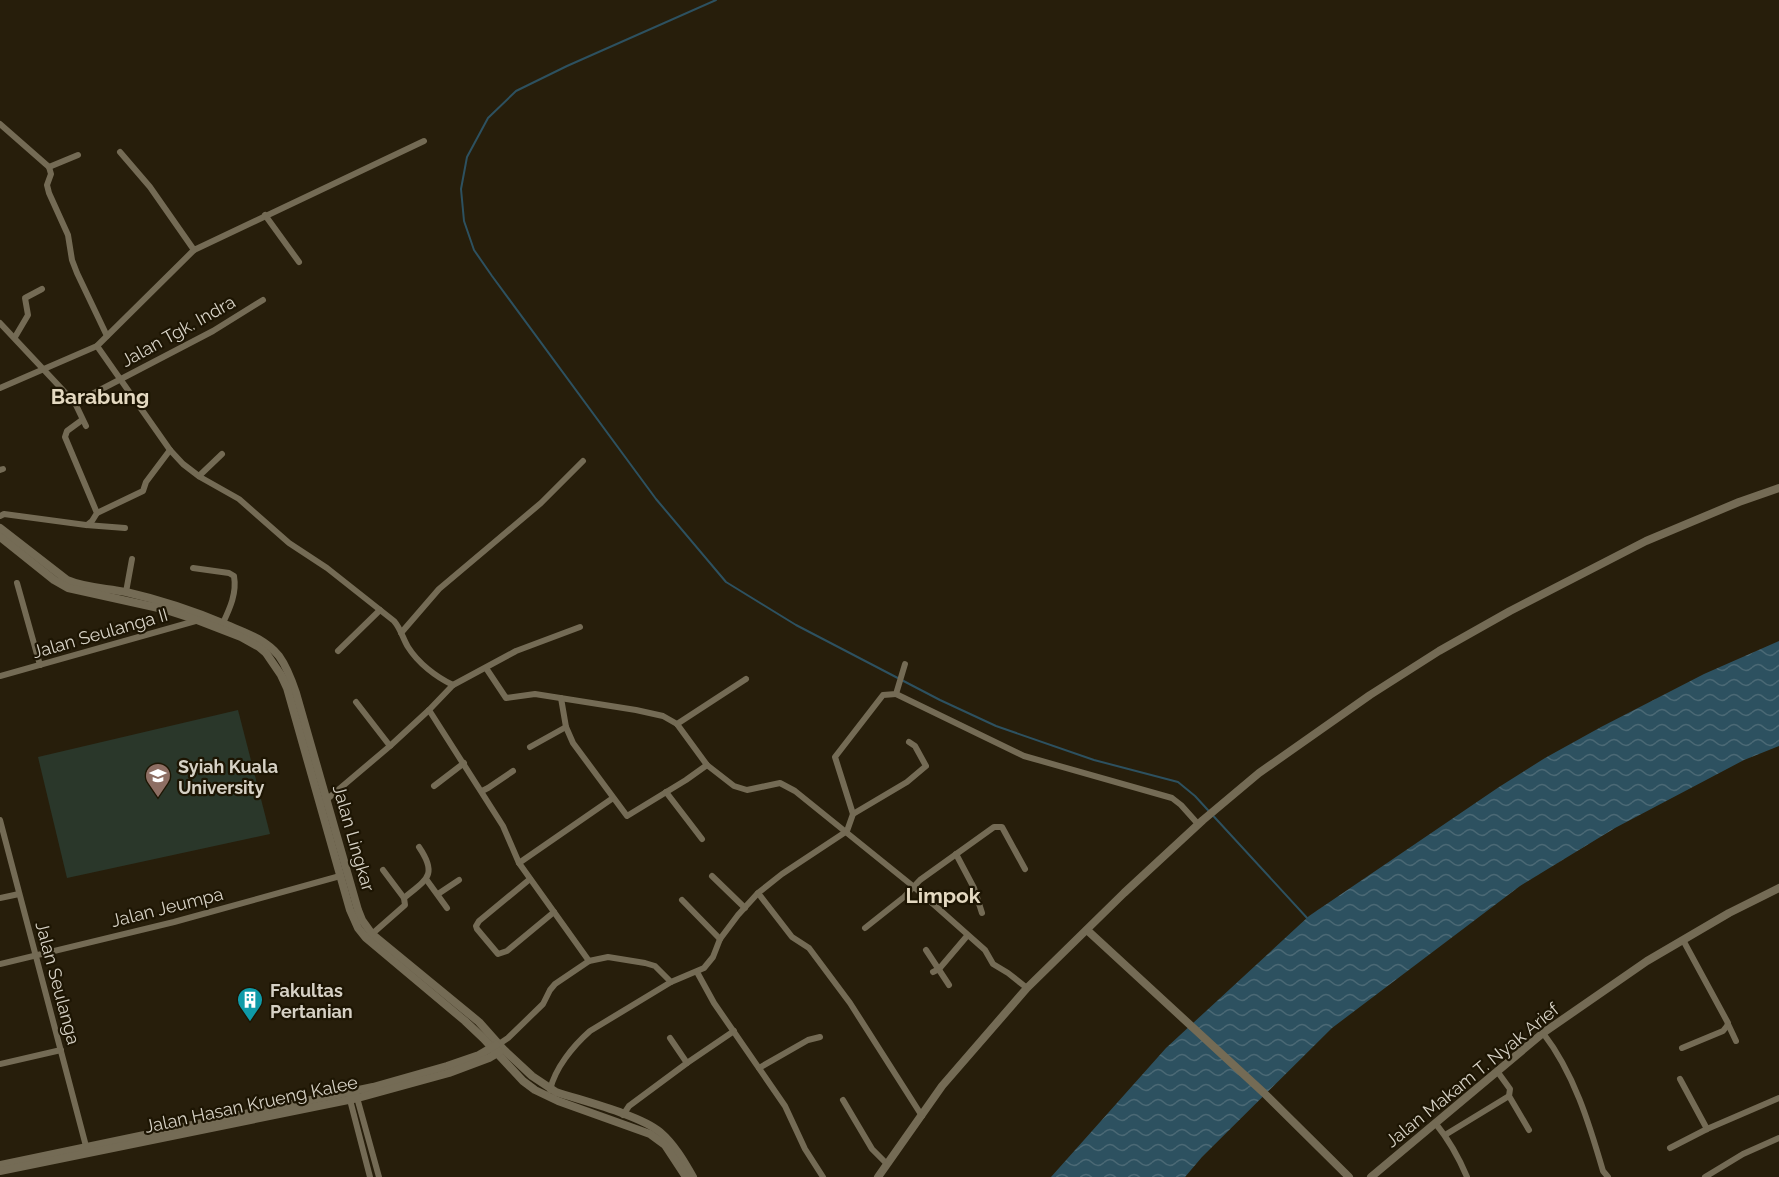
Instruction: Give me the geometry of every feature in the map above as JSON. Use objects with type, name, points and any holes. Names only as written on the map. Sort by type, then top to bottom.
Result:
[{"type":"street","points":[[0,124],[49,167],[51,174],[47,185],[49,193],[65,228],[77,273],[107,336]]},
{"type":"street","points":[[0,388],[97,346],[194,250],[424,141]]},
{"type":"street","points":[[120,152],[150,187],[194,250]]},
{"type":"street","points":[[49,167],[78,155]]},
{"type":"street","points":[[265,216],[298,262]]},
{"type":"street","points":[[15,337],[28,315],[25,298],[42,289]]},
{"type":"street","name":"Jalan Tgk. Indra","points":[[75,403],[213,331],[263,300]]},
{"type":"street","points":[[0,322],[75,403],[85,423],[67,431],[65,437],[97,513]]},
{"type":"street","points":[[97,346],[170,450],[183,464],[214,487],[238,499],[290,543],[327,568],[380,610],[396,624],[409,649],[416,657],[430,670],[453,685]]},
{"type":"street","points":[[86,525],[97,513],[143,491],[146,482],[170,450]]},
{"type":"street","points":[[199,476],[222,454]]},
{"type":"street","points":[[401,633],[439,590],[541,503],[583,461]]},
{"type":"street","points":[[878,1177],[942,1086],[1027,988],[1124,892],[1223,802],[1285,753],[1370,695],[1490,622],[1646,541],[1739,502],[1779,488]]},
{"type":"street","points":[[0,516],[4,514],[125,528]]},
{"type":"street","name":"Jalan Lingkar","points":[[0,528],[67,580],[126,592],[185,608],[260,639],[278,655],[297,693],[324,802],[358,909],[362,920],[372,934],[479,1022],[498,1049],[532,1077],[550,1089],[623,1114],[659,1131],[677,1151],[693,1177]]},
{"type":"street","points":[[0,537],[54,580],[68,588],[163,609],[198,620],[259,647],[274,663],[287,688],[324,802],[350,910],[362,933],[381,952],[498,1049],[524,1081],[544,1095],[656,1137],[673,1156],[686,1177]]},
{"type":"street","points":[[126,592],[132,559]]},
{"type":"street","points":[[193,568],[229,573],[234,576],[232,602],[223,623]]},
{"type":"street","points":[[17,583],[40,665]]},
{"type":"street","points":[[338,651],[380,610]]},
{"type":"street","name":"Jalan Seulanga II","points":[[0,676],[207,616]]},
{"type":"street","points":[[324,802],[390,746],[453,685],[516,651],[580,627]]},
{"type":"street","points":[[896,692],[905,664]]},
{"type":"street","points":[[486,668],[506,698],[535,694],[667,717],[677,724],[707,765],[742,789],[780,783],[795,790],[915,887],[985,950],[993,964],[1027,988]]},
{"type":"street","points":[[677,724],[746,679]]},
{"type":"street","points":[[550,1089],[553,1077],[581,1039],[590,1031],[670,982],[704,968],[710,962],[720,939],[758,893],[782,874],[847,831],[853,814],[835,757],[883,695],[896,692],[1024,756],[1172,798],[1201,822]]},
{"type":"street","points":[[561,699],[566,727],[573,743],[627,816],[707,765]]},
{"type":"street","points":[[356,702],[390,746]]},
{"type":"street","points":[[429,710],[482,790],[503,826],[519,863],[589,961]]},
{"type":"street","points":[[530,747],[566,727]]},
{"type":"street","points":[[853,814],[906,782],[926,766],[915,746],[909,742]]},
{"type":"street","points":[[434,786],[464,763]]},
{"type":"street","points":[[482,790],[513,771]]},
{"type":"street","points":[[666,792],[702,838]]},
{"type":"street","points":[[519,863],[613,798]]},
{"type":"street","name":"Jalan Seulanga","points":[[0,823],[87,1150]]},
{"type":"street","points":[[865,927],[899,901],[920,880],[994,827],[1002,827],[1025,869]]},
{"type":"street","points":[[404,898],[426,879],[430,866],[419,846]]},
{"type":"street","points":[[956,854],[974,888],[982,913]]},
{"type":"street","points":[[372,934],[405,905],[404,898],[383,870]]},
{"type":"street","name":"Jalan Jeumpa","points":[[0,964],[174,922],[340,876]]},
{"type":"street","points":[[712,876],[745,908]]},
{"type":"street","points":[[426,879],[447,908]]},
{"type":"street","points":[[530,879],[479,921],[477,929],[500,954],[507,951],[554,912]]},
{"type":"street","points":[[438,894],[459,880]]},
{"type":"street","name":"Jalan Makam T. Nyak Arief","points":[[1371,1177],[1543,1033],[1647,962],[1729,913],[1779,888]]},
{"type":"street","points":[[758,893],[792,937],[809,948],[863,1021],[922,1116]]},
{"type":"street","points":[[0,898],[19,894]]},
{"type":"street","points":[[682,900],[720,939]]},
{"type":"street","points":[[1087,930],[1264,1094],[1349,1177]]},
{"type":"street","points":[[936,970],[968,936]]},
{"type":"street","points":[[1683,940],[1736,1041]]},
{"type":"street","points":[[926,950],[936,970],[949,985]]},
{"type":"street","points":[[498,1049],[543,1004],[555,984],[589,961],[608,957],[645,963],[655,966],[670,982]]},
{"type":"street","points":[[697,972],[714,1003],[785,1106],[805,1149],[823,1177]]},
{"type":"street","points":[[855,1025],[863,1021]]},
{"type":"street","points":[[1682,1048],[1726,1029],[1728,1023]]},
{"type":"street","points":[[623,1114],[629,1106],[734,1031]]},
{"type":"street","points":[[1543,1033],[1552,1045],[1586,1112],[1604,1171],[1608,1177]]},
{"type":"street","points":[[759,1068],[808,1040],[820,1037]]},
{"type":"street","points":[[670,1038],[687,1063]]},
{"type":"street","name":"Jalan Hasan Krueng Kalee","points":[[0,1171],[87,1150],[449,1073],[498,1049]]},
{"type":"street","points":[[0,1064],[61,1050]]},
{"type":"street","points":[[1497,1071],[1510,1089],[1509,1096],[1529,1130]]},
{"type":"street","points":[[1680,1078],[1707,1129]]},
{"type":"street","points":[[353,1095],[370,1177]]},
{"type":"street","points":[[353,1095],[379,1177]]},
{"type":"street","points":[[1445,1135],[1509,1096]]},
{"type":"street","points":[[1671,1148],[1707,1129],[1779,1098]]},
{"type":"street","points":[[843,1100],[872,1149],[887,1164]]},
{"type":"street","points":[[1436,1124],[1459,1158],[1467,1177]]},
{"type":"street","points":[[1705,1177],[1743,1154],[1779,1138]]},
{"type":"street","name":"Jalan Hasan Krueng Kalee","points":[[0,1165],[87,1150]]},
{"type":"green space","points":[[238,710],[270,834],[67,878],[38,757]]},
{"type":"water","points":[[1779,641],[1779,746],[1744,760],[1615,828],[1520,886],[1332,1028],[1202,1157],[1185,1177],[1051,1177],[1166,1048],[1309,916],[1545,758],[1704,674]]},
{"type":"waterway","points":[[716,0],[516,91],[488,118],[467,157],[461,189],[464,221],[474,250],[656,499],[726,582],[796,625],[940,700],[996,726],[1094,760],[1178,782],[1195,796],[1308,919]]},
{"type":"place","name":"Syiah Kuala University","points":[[158,799]]},
{"type":"place","name":"Fakultas Pertanian","points":[[250,1023]]},
{"type":"district","name":"Barabung","points":[[100,396]]},
{"type":"district","name":"Limpok","points":[[943,895]]}]
